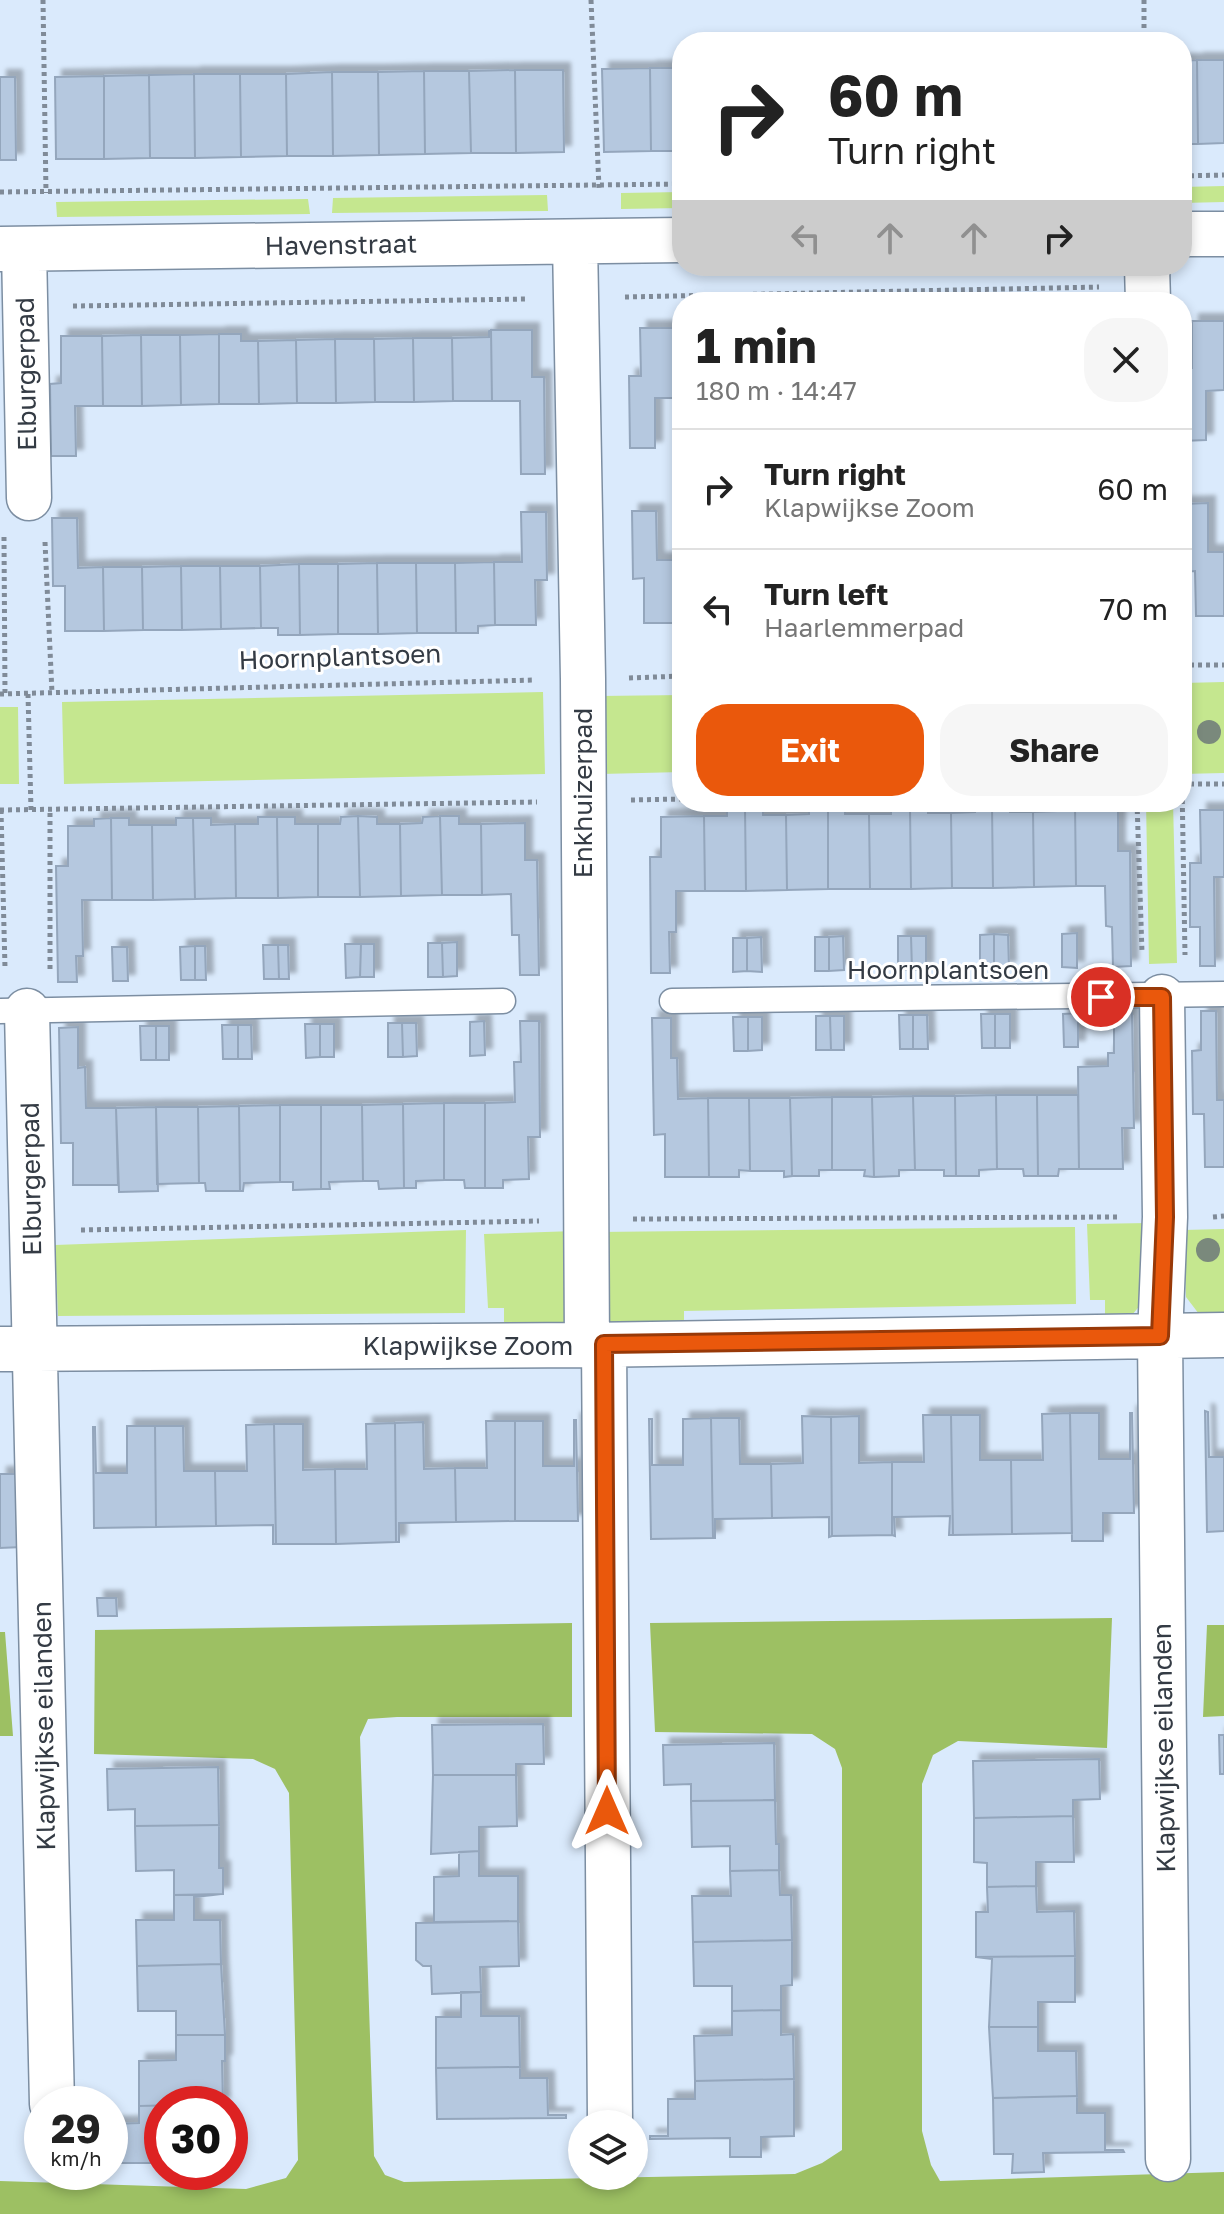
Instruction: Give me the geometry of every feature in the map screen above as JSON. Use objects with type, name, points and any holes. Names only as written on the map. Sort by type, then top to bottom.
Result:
[{"type":"street","points":[[1192,234],[1224,234]]},
{"type":"street","name":"Havenstraat","points":[[23,249],[672,240]]},
{"type":"street","name":"Enkhuizerpad","points":[[588,241],[582,802],[595,1345]]},
{"type":"street","name":"Elburgerpad","points":[[23,249],[29,498]]},
{"type":"street","name":"Klapwijkse eilanden","points":[[1162,997],[1165,1217],[1160,1336],[1168,2159]]},
{"type":"street","name":"Elburgerpad","points":[[14,1011],[18,1349]]},
{"type":"street","name":"Klapwijkse Zoom","points":[[18,1349],[595,1345],[1224,1335]]},
{"type":"street","points":[[595,1345],[610,2110]]},
{"type":"street","name":"Klapwijkse eilanden","points":[[18,1349],[51,2086]]},
{"type":"lane","name":"Hoornplantsoen","points":[[672,1001],[1224,994]]},
{"type":"lane","points":[[14,1011],[503,1001]]},
{"type":"path","points":[[23,249],[46,191],[43,0]]},
{"type":"path","points":[[588,241],[599,186],[591,0]]},
{"type":"path","points":[[1144,0],[1144,32]]},
{"type":"path","points":[[1192,176],[1224,175]]},
{"type":"path","points":[[0,192],[672,184]]},
{"type":"path","points":[[3,694],[4,524],[29,498],[44,519],[52,693]]},
{"type":"path","points":[[1192,665],[1224,665]]},
{"type":"path","name":"Hoornplantsoen","points":[[3,694],[672,676]]},
{"type":"path","points":[[28,694],[31,810]]},
{"type":"path","points":[[1192,784],[1224,784]]},
{"type":"path","points":[[50,810],[49,977],[14,1011],[5,979],[1,810],[672,799]]},
{"type":"path","points":[[1137,812],[1142,964],[1162,997],[1185,964],[1182,812]]},
{"type":"shaded area","points":[[1224,186],[1224,202],[1192,203],[1192,187]]},
{"type":"shaded area","points":[[672,192],[672,208],[621,209],[621,193]]},
{"type":"shaded area","points":[[547,195],[548,211],[332,213],[333,198]]},
{"type":"shaded area","points":[[308,199],[310,214],[57,217],[56,202]]},
{"type":"shaded area","points":[[1224,682],[1224,773],[1192,774],[1192,683]]},
{"type":"shaded area","points":[[543,692],[545,774],[64,784],[62,702]]},
{"type":"shaded area","points":[[672,695],[672,772],[601,774],[600,696]]},
{"type":"shaded area","points":[[0,707],[18,707],[19,784],[0,784]]},
{"type":"shaded area","points":[[1146,812],[1173,812],[1177,963],[1149,964]]},
{"type":"shaded area","points":[[1149,1223],[1147,1297],[1132,1315],[1105,1315],[1105,1300],[1090,1300],[1087,1224]]},
{"type":"shaded area","points":[[1075,1227],[1076,1304],[684,1311],[684,1322],[598,1322],[598,1232]]},
{"type":"shaded area","points":[[1224,1229],[1224,1314],[1199,1314],[1186,1297],[1183,1230]]},
{"type":"shaded area","points":[[466,1230],[465,1313],[58,1316],[55,1245]]},
{"type":"shaded area","points":[[575,1231],[576,1324],[504,1326],[504,1308],[488,1308],[484,1234]]},
{"type":"shaded area","points":[[1112,1618],[1107,1748],[958,1741],[933,1755],[922,1784],[922,2131],[931,2165],[940,2181],[1224,2172],[1224,2214],[0,2214],[0,2181],[24,2182],[24,2190],[128,2190],[128,2185],[144,2186],[144,2190],[248,2190],[286,2178],[298,2160],[289,1793],[275,1769],[253,1759],[94,1754],[95,1630],[572,1623],[572,1717],[368,1719],[360,1737],[374,2156],[385,2175],[404,2182],[568,2179],[568,2190],[648,2190],[648,2177],[795,2174],[822,2163],[842,2150],[842,1768],[835,1749],[812,1734],[655,1732],[650,1623]]},
{"type":"shaded area","points":[[1207,1625],[1224,1625],[1224,1716],[1203,1717]]},
{"type":"shaded area","points":[[0,1632],[5,1632],[13,1736],[0,1736]]},
{"type":"building","points":[[1192,60],[1197,60],[1198,144],[1192,144]]},
{"type":"building","points":[[1197,60],[1224,60],[1224,143],[1198,144]]},
{"type":"building","points":[[650,68],[672,68],[672,151],[651,151]]},
{"type":"building","points":[[650,68],[651,151],[604,152],[602,69]]},
{"type":"building","points":[[515,70],[563,70],[564,152],[516,153]]},
{"type":"building","points":[[515,70],[516,153],[471,153],[469,71]]},
{"type":"building","points":[[424,71],[425,154],[379,155],[378,72]]},
{"type":"building","points":[[424,71],[469,71],[471,153],[425,154]]},
{"type":"building","points":[[332,72],[333,156],[287,156],[286,74]]},
{"type":"building","points":[[332,72],[378,72],[379,155],[333,156]]},
{"type":"building","points":[[194,74],[195,158],[150,158],[149,75]]},
{"type":"building","points":[[194,74],[240,74],[241,157],[195,158]]},
{"type":"building","points":[[240,74],[286,74],[287,156],[241,157]]},
{"type":"building","points":[[149,75],[150,158],[104,159],[104,76]]},
{"type":"building","points":[[104,76],[104,159],[56,159],[55,77]]},
{"type":"building","points":[[0,77],[15,77],[16,160],[0,160]]},
{"type":"building","points":[[1192,321],[1224,321],[1224,390],[1206,391],[1206,440],[1192,441]]},
{"type":"building","points":[[640,328],[672,328],[672,398],[655,398],[655,448],[630,448],[629,376],[641,376]]},
{"type":"building","points":[[491,330],[492,401],[453,401],[452,338],[489,337]]},
{"type":"building","points":[[491,330],[532,330],[532,377],[544,377],[545,474],[521,474],[520,401],[492,401]]},
{"type":"building","points":[[219,334],[219,404],[181,405],[180,335]]},
{"type":"building","points":[[219,334],[241,334],[241,341],[258,341],[259,404],[219,404]]},
{"type":"building","points":[[141,335],[180,335],[181,405],[142,406]]},
{"type":"building","points":[[141,335],[142,406],[103,406],[102,336]]},
{"type":"building","points":[[61,336],[102,336],[103,406],[75,406],[76,456],[51,456],[50,384],[61,383]]},
{"type":"building","points":[[413,338],[414,402],[375,402],[374,339]]},
{"type":"building","points":[[413,338],[452,338],[453,401],[414,402]]},
{"type":"building","points":[[335,339],[336,403],[297,403],[296,340]]},
{"type":"building","points":[[335,339],[374,339],[375,402],[336,403]]},
{"type":"building","points":[[296,340],[297,403],[259,404],[258,341]]},
{"type":"building","points":[[1208,503],[1208,552],[1224,552],[1224,616],[1196,616],[1195,571],[1192,571],[1192,504]]},
{"type":"building","points":[[632,511],[656,511],[657,560],[672,560],[672,623],[644,623],[644,578],[633,579]]},
{"type":"building","points":[[521,512],[546,512],[547,580],[535,580],[536,625],[495,625],[494,562],[522,562]]},
{"type":"building","points":[[52,518],[77,518],[78,568],[103,567],[104,631],[65,631],[65,586],[53,586]]},
{"type":"building","points":[[494,562],[495,625],[478,626],[478,633],[456,633],[455,563]]},
{"type":"building","points":[[377,563],[378,634],[338,634],[338,564]]},
{"type":"building","points":[[377,563],[416,563],[417,633],[378,634]]},
{"type":"building","points":[[416,563],[455,563],[456,633],[417,633]]},
{"type":"building","points":[[299,564],[338,564],[338,634],[300,635]]},
{"type":"building","points":[[299,564],[300,635],[278,635],[278,628],[261,628],[260,566]]},
{"type":"building","points":[[181,566],[182,630],[143,630],[142,567]]},
{"type":"building","points":[[181,566],[220,566],[221,629],[182,630]]},
{"type":"building","points":[[220,566],[260,566],[261,628],[221,629]]},
{"type":"building","points":[[103,567],[142,567],[143,630],[104,631]]},
{"type":"building","points":[[1200,810],[1224,810],[1224,877],[1214,877],[1215,966],[1200,966],[1200,927],[1190,927],[1190,863],[1201,863]]},
{"type":"building","points":[[727,812],[745,812],[746,891],[705,891],[704,816],[727,816]]},
{"type":"building","points":[[745,812],[786,815],[787,890],[746,891]]},
{"type":"building","points":[[828,812],[828,889],[787,890],[786,815]]},
{"type":"building","points":[[828,812],[869,814],[870,889],[828,889]]},
{"type":"building","points":[[910,812],[951,813],[952,888],[911,889]]},
{"type":"building","points":[[910,812],[911,889],[870,889],[869,814]]},
{"type":"building","points":[[992,812],[993,888],[952,888],[951,813]]},
{"type":"building","points":[[992,812],[1033,812],[1034,887],[993,888]]},
{"type":"building","points":[[1033,812],[1075,812],[1076,886],[1034,887]]},
{"type":"building","points":[[1075,812],[1118,812],[1118,851],[1130,851],[1131,966],[1113,967],[1112,927],[1106,926],[1105,886],[1076,886]]},
{"type":"building","points":[[358,816],[360,897],[318,897],[318,824],[340,824],[341,817]]},
{"type":"building","points":[[358,816],[377,817],[377,824],[400,824],[401,896],[360,897]]},
{"type":"building","points":[[440,816],[442,895],[401,896],[400,824],[422,823],[423,817]]},
{"type":"building","points":[[440,816],[459,816],[459,824],[481,824],[482,895],[442,895]]},
{"type":"building","points":[[704,816],[705,891],[676,891],[676,932],[669,932],[670,973],[651,973],[650,857],[661,857],[661,817]]},
{"type":"building","points":[[258,817],[277,817],[278,898],[236,898],[235,824],[258,824]]},
{"type":"building","points":[[277,817],[295,817],[295,824],[318,824],[318,897],[278,898]]},
{"type":"building","points":[[111,818],[112,900],[82,900],[83,956],[76,956],[77,982],[58,982],[56,866],[68,866],[68,826],[94,826],[94,819]]},
{"type":"building","points":[[111,818],[129,818],[129,825],[152,825],[153,900],[112,900]]},
{"type":"building","points":[[176,818],[193,818],[195,899],[153,900],[152,825],[176,825]]},
{"type":"building","points":[[193,818],[211,818],[211,825],[235,824],[236,898],[195,899]]},
{"type":"building","points":[[525,823],[525,860],[537,860],[539,975],[520,975],[519,935],[512,935],[511,894],[482,895],[481,824]]},
{"type":"building","points":[[1077,933],[1077,968],[1062,967],[1062,934]]},
{"type":"building","points":[[994,934],[1008,935],[1009,968],[994,968]]},
{"type":"building","points":[[994,934],[994,968],[980,969],[980,935]]},
{"type":"building","points":[[843,936],[844,970],[829,971],[829,937]]},
{"type":"building","points":[[898,936],[911,936],[912,970],[898,969]]},
{"type":"building","points":[[911,936],[926,936],[926,969],[912,970]]},
{"type":"building","points":[[761,937],[762,972],[747,971],[747,938]]},
{"type":"building","points":[[815,937],[829,937],[829,971],[815,971]]},
{"type":"building","points":[[733,938],[747,938],[747,971],[733,972]]},
{"type":"building","points":[[457,942],[457,976],[443,977],[442,943]]},
{"type":"building","points":[[428,943],[442,943],[443,977],[428,977]]},
{"type":"building","points":[[345,944],[361,944],[360,977],[346,978]]},
{"type":"building","points":[[361,944],[374,944],[374,977],[360,977]]},
{"type":"building","points":[[263,945],[278,945],[279,979],[264,979]]},
{"type":"building","points":[[278,945],[288,945],[289,979],[279,979]]},
{"type":"building","points":[[195,946],[195,980],[181,980],[180,947]]},
{"type":"building","points":[[195,946],[205,946],[206,980],[195,980]]},
{"type":"building","points":[[112,947],[127,947],[128,981],[113,981]]},
{"type":"building","points":[[1201,1011],[1216,1011],[1217,1100],[1224,1100],[1224,1167],[1205,1167],[1204,1114],[1193,1114],[1192,1051],[1201,1050]]},
{"type":"building","points":[[1078,1013],[1078,1047],[1064,1047],[1063,1014]]},
{"type":"building","points":[[1114,1013],[1132,1013],[1134,1128],[1122,1128],[1123,1169],[1079,1169],[1078,1067],[1108,1066],[1108,1053],[1114,1053]]},
{"type":"building","points":[[981,1014],[995,1014],[995,1048],[982,1048]]},
{"type":"building","points":[[995,1014],[1010,1014],[1010,1048],[995,1048]]},
{"type":"building","points":[[899,1015],[913,1015],[913,1049],[900,1049]]},
{"type":"building","points":[[913,1015],[927,1015],[928,1049],[913,1049]]},
{"type":"building","points":[[816,1016],[830,1016],[831,1050],[816,1050]]},
{"type":"building","points":[[830,1016],[844,1016],[844,1050],[831,1050]]},
{"type":"building","points":[[733,1017],[748,1017],[748,1051],[734,1051]]},
{"type":"building","points":[[748,1017],[762,1017],[762,1050],[748,1051]]},
{"type":"building","points":[[652,1018],[671,1018],[671,1058],[677,1058],[678,1099],[708,1098],[709,1177],[665,1177],[665,1134],[654,1135]]},
{"type":"building","points":[[484,1021],[485,1055],[470,1056],[470,1022]]},
{"type":"building","points":[[520,1021],[539,1021],[540,1137],[528,1137],[529,1179],[503,1180],[503,1188],[485,1188],[485,1103],[515,1102],[514,1062],[521,1062]]},
{"type":"building","points":[[388,1023],[402,1023],[403,1057],[388,1057]]},
{"type":"building","points":[[402,1023],[416,1023],[417,1056],[403,1057]]},
{"type":"building","points":[[305,1024],[320,1024],[320,1057],[306,1058]]},
{"type":"building","points":[[320,1024],[334,1024],[334,1057],[320,1057]]},
{"type":"building","points":[[222,1025],[238,1025],[238,1059],[223,1059]]},
{"type":"building","points":[[238,1025],[251,1025],[252,1059],[238,1059]]},
{"type":"building","points":[[140,1026],[156,1026],[156,1060],[141,1060]]},
{"type":"building","points":[[156,1026],[169,1026],[169,1060],[156,1060]]},
{"type":"building","points":[[78,1027],[78,1068],[85,1067],[86,1108],[116,1108],[118,1185],[73,1185],[73,1143],[61,1143],[59,1028]]},
{"type":"building","points":[[996,1095],[997,1169],[979,1170],[979,1176],[956,1176],[955,1096]]},
{"type":"building","points":[[996,1095],[1037,1095],[1038,1176],[1024,1176],[1023,1169],[997,1169]]},
{"type":"building","points":[[1037,1095],[1078,1095],[1079,1169],[1059,1169],[1058,1176],[1038,1176]]},
{"type":"building","points":[[913,1096],[955,1096],[956,1176],[944,1176],[944,1170],[915,1170]]},
{"type":"building","points":[[913,1096],[915,1170],[899,1170],[899,1176],[874,1177],[872,1097]]},
{"type":"building","points":[[832,1097],[832,1170],[819,1170],[819,1176],[792,1176],[790,1098]]},
{"type":"building","points":[[832,1097],[872,1097],[874,1177],[864,1176],[865,1170],[832,1170]]},
{"type":"building","points":[[708,1098],[749,1098],[750,1171],[739,1170],[739,1177],[709,1177]]},
{"type":"building","points":[[749,1098],[790,1098],[792,1176],[784,1177],[784,1171],[750,1171]]},
{"type":"building","points":[[444,1103],[444,1180],[416,1181],[416,1188],[404,1188],[403,1104]]},
{"type":"building","points":[[444,1103],[485,1103],[485,1188],[465,1188],[464,1180],[444,1180]]},
{"type":"building","points":[[403,1104],[404,1188],[379,1189],[378,1181],[363,1181],[362,1105]]},
{"type":"building","points":[[280,1105],[321,1105],[321,1189],[293,1190],[293,1182],[280,1182]]},
{"type":"building","points":[[280,1105],[280,1182],[244,1183],[243,1191],[240,1191],[239,1106]]},
{"type":"building","points":[[321,1105],[362,1105],[363,1181],[329,1182],[330,1189],[321,1189]]},
{"type":"building","points":[[239,1106],[240,1191],[206,1191],[205,1183],[199,1183],[198,1107]]},
{"type":"building","points":[[156,1107],[198,1107],[199,1183],[157,1184]]},
{"type":"building","points":[[156,1107],[158,1191],[119,1192],[116,1108]]},
{"type":"building","points":[[1205,1411],[1208,1412],[1209,1457],[1224,1457],[1224,1531],[1207,1532]]},
{"type":"building","points":[[1070,1413],[1099,1413],[1099,1459],[1130,1459],[1132,1413],[1134,1513],[1103,1513],[1103,1541],[1072,1541]]},
{"type":"building","points":[[1070,1413],[1072,1533],[1012,1534],[1011,1460],[1043,1460],[1042,1414]]},
{"type":"building","points":[[923,1415],[951,1415],[953,1535],[949,1535],[950,1516],[894,1517],[895,1536],[892,1535],[892,1462],[924,1462]]},
{"type":"building","points":[[951,1415],[980,1415],[980,1460],[1011,1460],[1012,1534],[953,1535]]},
{"type":"building","points":[[802,1416],[831,1417],[832,1536],[829,1537],[829,1517],[772,1518],[771,1464],[803,1463]]},
{"type":"building","points":[[859,1416],[859,1463],[892,1462],[892,1535],[832,1536],[831,1417]]},
{"type":"building","points":[[711,1418],[739,1418],[740,1464],[771,1464],[772,1518],[715,1519],[715,1538],[713,1538]]},
{"type":"building","points":[[711,1418],[713,1538],[651,1539],[649,1419],[652,1419],[652,1465],[683,1465],[683,1419]]},
{"type":"building","points":[[574,1420],[578,1521],[515,1521],[515,1421],[543,1421],[543,1466],[574,1466]]},
{"type":"building","points":[[486,1421],[515,1421],[515,1521],[456,1522],[455,1468],[487,1468]]},
{"type":"building","points":[[423,1422],[424,1469],[455,1468],[456,1522],[399,1523],[399,1542],[396,1542],[395,1423]]},
{"type":"building","points":[[395,1423],[396,1542],[336,1544],[335,1469],[367,1469],[366,1424]]},
{"type":"building","points":[[274,1424],[303,1424],[303,1470],[335,1469],[336,1544],[276,1544]]},
{"type":"building","points":[[274,1424],[276,1544],[273,1544],[273,1525],[216,1526],[215,1471],[247,1471],[246,1425]]},
{"type":"building","points":[[127,1426],[155,1426],[156,1527],[94,1528],[93,1427],[96,1473],[127,1473]]},
{"type":"building","points":[[155,1426],[183,1426],[184,1471],[215,1471],[216,1526],[156,1527]]},
{"type":"building","points":[[0,1474],[18,1474],[22,1547],[0,1548]]},
{"type":"building","points":[[97,1598],[116,1598],[117,1616],[98,1616]]},
{"type":"building","points":[[543,1724],[544,1764],[516,1764],[516,1775],[433,1775],[432,1725]]},
{"type":"building","points":[[1219,1735],[1224,1735],[1224,1774],[1220,1774]]},
{"type":"building","points":[[774,1743],[775,1800],[691,1801],[691,1784],[664,1785],[663,1745]]},
{"type":"building","points":[[1099,1759],[1100,1799],[1073,1800],[1073,1816],[974,1818],[973,1761]]},
{"type":"building","points":[[218,1767],[219,1825],[135,1826],[135,1809],[108,1810],[107,1769]]},
{"type":"building","points":[[433,1775],[516,1775],[517,1826],[479,1827],[479,1851],[431,1854]]},
{"type":"building","points":[[775,1800],[779,1870],[730,1871],[730,1846],[692,1847],[691,1801]]},
{"type":"building","points":[[1073,1816],[1074,1862],[1036,1862],[1036,1886],[987,1887],[987,1863],[974,1862],[974,1818]]},
{"type":"building","points":[[219,1825],[219,1868],[223,1868],[223,1894],[174,1895],[174,1870],[136,1871],[135,1826]]},
{"type":"building","points":[[479,1851],[479,1876],[518,1876],[518,1921],[434,1922],[434,1877],[459,1876],[459,1852]]},
{"type":"building","points":[[779,1870],[780,1895],[791,1895],[792,1940],[693,1942],[692,1896],[731,1896],[730,1871]]},
{"type":"building","points":[[1036,1886],[1037,1912],[1074,1911],[1075,1956],[976,1957],[976,1912],[988,1912],[987,1887]]},
{"type":"building","points":[[223,1894],[194,1897],[194,1920],[220,1920],[221,1964],[137,1966],[136,1920],[174,1920],[174,1895]]},
{"type":"building","points":[[518,1921],[519,1966],[480,1967],[481,1992],[432,1994],[431,1966],[423,1966],[416,1960],[416,1923]]},
{"type":"building","points":[[792,1940],[792,1985],[781,1986],[781,2010],[732,2011],[732,1986],[694,1986],[693,1942]]},
{"type":"building","points":[[1075,1956],[1075,2002],[1038,2002],[1038,2027],[989,2027],[992,1959],[976,1957]]},
{"type":"building","points":[[221,1964],[225,2035],[176,2035],[176,2011],[138,2011],[137,1966]]},
{"type":"building","points":[[461,1992],[481,1992],[481,2016],[519,2016],[520,2067],[436,2068],[436,2017],[461,2017]]},
{"type":"building","points":[[781,2010],[781,2035],[793,2034],[794,2079],[695,2081],[694,2036],[732,2035],[732,2011]]},
{"type":"building","points":[[989,2027],[1038,2027],[1038,2051],[1076,2051],[1077,2096],[993,2098]]},
{"type":"building","points":[[176,2035],[225,2035],[223,2086],[144,2086],[144,2106],[139,2106],[139,2061],[176,2060]]},
{"type":"building","points":[[520,2067],[520,2078],[547,2078],[548,2115],[566,2115],[566,2118],[437,2119],[436,2068]]},
{"type":"building","points":[[794,2079],[794,2136],[761,2137],[761,2157],[730,2157],[730,2138],[650,2139],[650,2136],[668,2136],[668,2099],[695,2099],[695,2081]]},
{"type":"building","points":[[1077,2096],[1077,2113],[1105,2113],[1105,2150],[1124,2152],[1043,2153],[1044,2172],[1012,2173],[1013,2154],[994,2154],[993,2098]]},
{"type":"building","points":[[139,2106],[144,2106],[144,2163],[128,2163],[128,2123],[139,2123]]},
{"type":"route","points":[[607,1811],[604,1344],[1160,1336],[1165,1217],[1162,997],[1101,997]]}]
